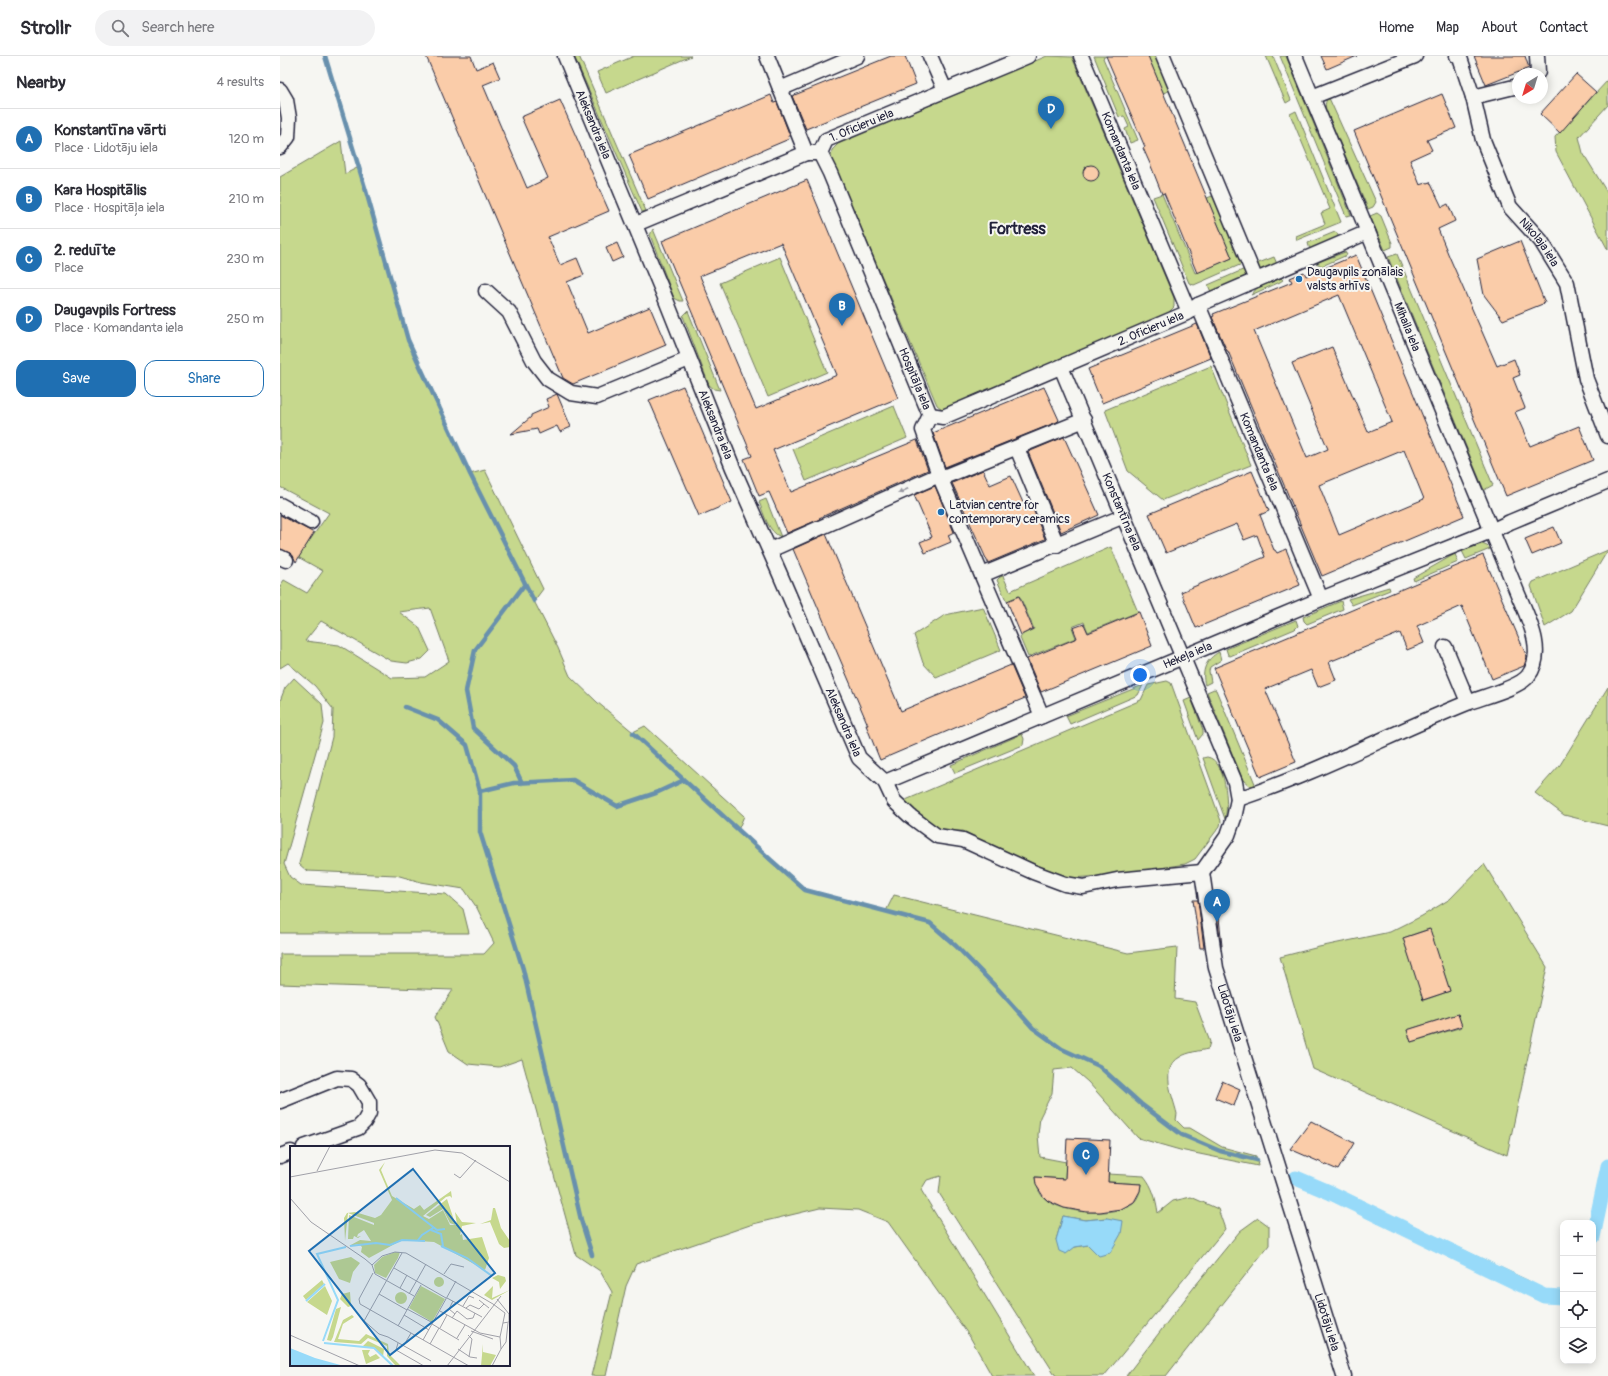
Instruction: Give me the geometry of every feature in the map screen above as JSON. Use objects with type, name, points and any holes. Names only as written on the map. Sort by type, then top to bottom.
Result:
[{"type":"street","name":"Aleksandra iela","points":[[565,56],[636,224],[733,468],[770,550],[859,758],[884,782],[894,801],[910,816],[937,836],[963,840],[1033,872],[1065,884],[1083,886],[1117,880],[1202,872]]},
{"type":"street","name":"Hospitāļa iela","points":[[767,56],[780,89],[813,153],[830,173],[930,415],[923,430],[940,477],[1042,716]]},
{"type":"street","points":[[780,89],[857,56]]},
{"type":"street","points":[[930,56],[945,90]]},
{"type":"street","name":"1. Oficieru iela","points":[[813,153],[826,140],[1028,56]]},
{"type":"street","name":"Komandanta iela","points":[[1080,56],[1194,308],[1321,598]]},
{"type":"street","points":[[1163,56],[1256,280]]},
{"type":"street","name":"Mihaila iela","points":[[1238,799],[1276,786],[1468,702],[1508,688],[1528,676],[1536,659],[1534,634],[1295,56]]},
{"type":"street","points":[[1312,97],[1415,56]]},
{"type":"street","name":"Nikolaja iela","points":[[1457,56],[1460,58],[1473,97],[1483,140],[1510,207],[1541,241],[1567,282],[1586,379],[1608,436]]},
{"type":"street","points":[[1537,56],[1538,68]]},
{"type":"street","points":[[1473,97],[1512,87]]},
{"type":"street","points":[[280,90],[286,100],[289,118],[288,137],[280,148]]},
{"type":"street","points":[[636,224],[813,153]]},
{"type":"street","name":"2. Oficieru iela","points":[[930,415],[943,417],[1256,280],[1346,243],[1368,232]]},
{"type":"street","points":[[486,291],[509,312],[534,361],[548,379],[571,393],[597,397],[689,359]]},
{"type":"street","name":"Konstantīna iela","points":[[1061,366],[1183,656]]},
{"type":"street","points":[[770,550],[940,477],[1017,448],[1084,420]]},
{"type":"street","points":[[1017,448],[1057,545]]},
{"type":"street","points":[[1491,532],[1510,522],[1608,481]]},
{"type":"street","points":[[280,505],[311,522]]},
{"type":"street","points":[[982,575],[1124,516]]},
{"type":"street","name":"Hekeļa iela","points":[[884,782],[1321,598],[1491,532]]},
{"type":"street","points":[[1445,647],[1468,702]]},
{"type":"street","points":[[1183,656],[1235,782],[1238,799],[1234,818],[1228,835],[1202,872]]},
{"type":"street","name":"Lidotāju iela","points":[[1202,872],[1216,968],[1344,1376]]},
{"type":"street","points":[[280,1101],[337,1078],[351,1079],[359,1085],[369,1102],[369,1113],[364,1122],[358,1128],[307,1146]]},
{"type":"street","points":[[280,1156],[290,1152]]},
{"type":"green space","points":[[574,56],[579,56],[646,211],[642,212]]},
{"type":"green space","points":[[634,56],[691,56],[606,93],[597,72]]},
{"type":"green space","points":[[1047,56],[1072,57],[1174,298],[1174,307],[1167,314],[948,410],[942,409],[937,405],[831,158],[832,150],[838,144]]},
{"type":"green space","points":[[1094,56],[1106,56],[1103,58],[1138,140],[1130,143],[1125,129],[1129,127],[1124,116],[1119,117]]},
{"type":"green space","points":[[1148,56],[1157,56],[1171,90],[1163,93]]},
{"type":"green space","points":[[1266,56],[1273,56],[1291,100],[1286,103]]},
{"type":"green space","points":[[1280,56],[1286,56],[1351,215],[1346,216]]},
{"type":"green space","points":[[1608,80],[1608,105],[1579,137],[1583,153],[1608,194],[1608,250],[1556,152],[1555,137]]},
{"type":"green space","points":[[1329,98],[1376,202],[1373,207],[1368,209],[1326,110],[1325,106]]},
{"type":"green space","points":[[1296,111],[1341,222],[1297,240],[1296,236],[1325,224],[1321,213],[1330,209],[1290,114]]},
{"type":"green space","points":[[341,141],[345,174],[359,167],[408,340],[470,474],[485,470],[543,589],[534,601],[558,648],[570,676],[597,702],[633,732],[645,726],[744,816],[738,830],[805,890],[886,911],[894,895],[1128,953],[1177,947],[1175,999],[1195,1002],[1210,1042],[1208,1049],[1183,1055],[1174,1062],[1170,1068],[1169,1083],[1177,1114],[1176,1120],[1184,1128],[1190,1128],[1222,1147],[1256,1156],[1258,1166],[1180,1150],[1138,1138],[1088,1082],[1072,1068],[1054,1070],[1052,1093],[1040,1117],[1038,1135],[1040,1157],[1066,1162],[1065,1179],[1035,1177],[1038,1188],[1043,1197],[1051,1203],[1074,1210],[1087,1212],[1114,1211],[1125,1208],[1137,1199],[1141,1184],[1108,1182],[1108,1174],[1144,1176],[1154,1193],[1158,1213],[1173,1201],[1191,1197],[1218,1209],[1225,1229],[1104,1376],[1056,1376],[939,1193],[941,1176],[927,1180],[921,1190],[1034,1376],[992,1376],[970,1337],[888,1222],[858,1210],[820,1208],[753,1224],[636,1264],[626,1286],[606,1376],[591,1376],[612,1292],[600,1271],[576,1255],[522,1059],[499,1067],[468,1064],[449,1051],[435,1017],[453,990],[280,984],[280,954],[484,954],[494,943],[477,908],[464,889],[421,882],[396,875],[307,871],[299,864],[332,737],[333,709],[315,686],[288,663],[280,668],[280,586],[284,580],[307,593],[323,571],[298,557],[329,513],[280,487],[280,177]],"holes":[[[430,608],[449,661],[425,677],[392,678],[339,645],[305,641],[321,621],[391,661],[407,663],[422,659],[430,651],[419,627],[399,612]],[[1063,1216],[1085,1220],[1107,1218],[1088,1245],[1075,1247],[1056,1240]]]},
{"type":"green space","points":[[1162,194],[1195,273],[1232,258],[1207,198],[1215,195],[1242,264],[1194,285],[1189,283],[1153,197]]},
{"type":"green space","points":[[1377,213],[1381,216],[1392,243],[1392,247],[1385,250],[1370,216]]},
{"type":"green space","points":[[653,229],[683,301],[674,298],[650,235]]},
{"type":"green space","points":[[1335,232],[1339,238],[1310,250],[1308,243]]},
{"type":"green space","points":[[1345,252],[1347,255],[1322,266],[1316,263]]},
{"type":"green space","points":[[1397,254],[1493,485],[1484,490],[1388,257]]},
{"type":"green space","points":[[780,257],[827,372],[768,397],[720,283]]},
{"type":"green space","points":[[1274,257],[1277,264],[1259,271],[1256,264]]},
{"type":"green space","points":[[1245,269],[1248,276],[1211,292],[1208,285]]},
{"type":"green space","points":[[1281,278],[1283,280],[1280,282],[1251,295],[1258,287]]},
{"type":"green space","points":[[688,311],[720,390],[714,389],[709,385],[683,316]]},
{"type":"green space","points":[[1211,366],[1251,465],[1163,500],[1128,471],[1105,410]]},
{"type":"green space","points":[[894,406],[907,438],[806,481],[793,449]]},
{"type":"green space","points":[[766,499],[781,537],[777,535],[770,527],[759,502]]},
{"type":"green space","points":[[1482,544],[1490,549],[1466,559],[1462,551]]},
{"type":"green space","points":[[1111,547],[1138,612],[1088,632],[1084,622],[1072,627],[1076,638],[1028,657],[1020,638],[1023,634],[1034,629],[1020,597],[1009,601],[1006,600],[997,580],[1003,576],[1010,591]]},
{"type":"green space","points":[[1608,550],[1571,611],[1545,627],[1531,586],[1533,582]]},
{"type":"green space","points":[[1455,554],[1458,562],[1414,581],[1413,578]]},
{"type":"green space","points":[[1389,587],[1390,590],[1352,605],[1348,599]]},
{"type":"green space","points":[[1341,601],[1343,609],[1307,624],[1304,621],[1303,617]]},
{"type":"green space","points":[[983,607],[1001,650],[936,677],[923,663],[914,635],[945,615]]},
{"type":"green space","points":[[1296,620],[1298,626],[1295,629],[1230,656],[1228,655],[1226,649]]},
{"type":"green space","points":[[1219,652],[1221,660],[1210,667],[1209,671],[1211,682],[1205,685],[1204,670],[1211,658]]},
{"type":"green space","points":[[294,678],[322,704],[324,723],[284,864],[290,877],[301,885],[446,894],[463,909],[469,933],[280,933],[280,701],[285,688]]},
{"type":"green space","points":[[1167,681],[1171,683],[1221,821],[1220,826],[1195,859],[1185,864],[1117,875],[1071,878],[1032,869],[963,831],[940,832],[901,802],[1141,700],[1148,685]]},
{"type":"green space","points":[[1143,685],[1138,695],[1070,724],[1066,716]]},
{"type":"green space","points":[[1608,687],[1608,826],[1564,815],[1535,793],[1560,765]]},
{"type":"green space","points":[[1214,689],[1216,690],[1256,786],[1250,786],[1243,780],[1207,692]]},
{"type":"green space","points":[[1191,698],[1203,730],[1203,734],[1198,740],[1184,701]]},
{"type":"green space","points":[[1022,734],[1024,739],[1023,745],[955,773],[951,765]]},
{"type":"green space","points":[[1207,757],[1213,760],[1218,766],[1225,784],[1227,803],[1225,819],[1203,758]]},
{"type":"green space","points":[[1484,864],[1547,967],[1507,1155],[1313,1069],[1280,957],[1390,932],[1422,916],[1450,899]],"holes":[[[1429,929],[1450,991],[1424,1000],[1403,938]],[[1458,1014],[1462,1027],[1411,1042],[1407,1030]]]},
{"type":"green space","points":[[1317,1180],[1529,1281],[1537,1287],[1544,1296],[1533,1296],[1524,1293],[1306,1187],[1305,1182]]},
{"type":"green space","points":[[1258,1218],[1269,1226],[1269,1245],[1166,1376],[1126,1376],[1195,1286],[1240,1231]]},
{"type":"water","points":[[1063,1216],[1085,1220],[1107,1218],[1123,1221],[1121,1234],[1110,1253],[1099,1256],[1088,1245],[1075,1247],[1066,1254],[1059,1251],[1056,1240]]},
{"type":"building","points":[[426,56],[471,56],[476,69],[493,62],[500,78],[483,85],[527,188],[548,178],[521,117],[560,100],[609,211],[548,237],[560,265],[577,258],[584,275],[567,282],[588,333],[650,307],[666,345],[573,384],[563,378]]},
{"type":"building","points":[[891,56],[905,56],[916,84],[806,129],[792,96]]},
{"type":"building","points":[[1106,56],[1148,56],[1232,258],[1197,273],[1164,193],[1162,194],[1143,148],[1145,147]]},
{"type":"building","points":[[1321,56],[1357,56],[1327,69]]},
{"type":"building","points":[[1474,56],[1525,56],[1529,68],[1512,68],[1512,75],[1486,85]]},
{"type":"building","points":[[1576,74],[1596,92],[1560,133],[1540,114]]},
{"type":"building","points":[[1442,94],[1456,128],[1427,140],[1432,150],[1410,160],[1420,185],[1430,182],[1442,207],[1448,204],[1455,221],[1438,229],[1449,256],[1497,366],[1514,359],[1520,375],[1513,378],[1525,408],[1515,412],[1530,446],[1579,426],[1593,460],[1506,496],[1354,131]]},
{"type":"building","points":[[771,95],[774,103],[777,102],[790,136],[788,136],[789,139],[648,199],[629,155]]},
{"type":"building","points":[[1091,165],[1098,170],[1099,173],[1094,180],[1091,181],[1084,176],[1083,173],[1088,166]]},
{"type":"building","points":[[807,180],[898,398],[773,450],[791,492],[917,440],[928,470],[787,533],[769,492],[759,496],[744,459],[752,456],[662,241]],"holes":[[[781,243],[837,375],[756,409],[700,276]]]},
{"type":"building","points":[[1520,241],[1545,303],[1503,320],[1484,295],[1477,259]]},
{"type":"building","points":[[617,243],[623,257],[612,262],[606,248]]},
{"type":"building","points":[[1356,255],[1464,516],[1322,576],[1228,351],[1212,317],[1214,316],[1213,314],[1292,282],[1290,278],[1304,272],[1306,276]],"holes":[[[1339,295],[1392,422],[1368,432],[1332,347],[1292,363],[1328,449],[1307,458],[1254,331]],[[1404,450],[1424,499],[1339,535],[1319,485]]]},
{"type":"building","points":[[1197,324],[1211,358],[1102,403],[1088,369]]},
{"type":"building","points":[[683,386],[732,502],[699,516],[649,400]]},
{"type":"building","points":[[1044,387],[1059,420],[1057,422],[945,467],[933,433]]},
{"type":"building","points":[[557,394],[571,427],[560,432],[557,426],[539,434],[537,429],[511,434],[531,417],[531,415],[549,407],[546,399]]},
{"type":"building","points":[[1064,437],[1099,515],[1061,532],[1028,452]]},
{"type":"building","points":[[983,470],[990,485],[1011,476],[1025,507],[1031,504],[1045,539],[988,563],[952,483]]},
{"type":"building","points":[[1252,471],[1269,511],[1260,515],[1274,550],[1277,553],[1286,549],[1300,585],[1196,628],[1181,592],[1265,557],[1257,535],[1244,540],[1237,524],[1166,553],[1149,514]]},
{"type":"building","points":[[935,486],[954,532],[948,535],[951,542],[925,553],[920,542],[932,537],[914,495]]},
{"type":"building","points":[[280,515],[314,533],[296,562],[290,553],[280,549]]},
{"type":"building","points":[[1554,527],[1561,543],[1532,555],[1525,539]]},
{"type":"building","points":[[826,534],[901,711],[1011,665],[1025,698],[880,760],[866,725],[868,725],[793,549]]},
{"type":"building","points":[[1483,555],[1527,657],[1524,666],[1492,679],[1462,606],[1417,626],[1424,643],[1407,650],[1400,633],[1329,662],[1336,680],[1318,687],[1311,670],[1265,689],[1296,762],[1260,777],[1214,668]]},
{"type":"building","points":[[1019,596],[1033,629],[1021,635],[1007,601]]},
{"type":"building","points":[[1139,612],[1152,646],[1041,692],[1027,659],[1077,638],[1073,628],[1084,624],[1088,633]]},
{"type":"building","points":[[1215,899],[1217,899],[1222,946],[1221,946]]},
{"type":"building","points":[[1193,900],[1198,900],[1204,948],[1200,948]]},
{"type":"building","points":[[1430,929],[1450,991],[1423,1000],[1403,938]]},
{"type":"building","points":[[1458,1014],[1462,1026],[1411,1042],[1407,1030]]},
{"type":"building","points":[[1222,1081],[1240,1089],[1234,1106],[1215,1098]]},
{"type":"building","points":[[1311,1121],[1354,1143],[1338,1170],[1290,1149]]},
{"type":"building","points":[[1067,1138],[1110,1140],[1108,1182],[1141,1184],[1140,1191],[1134,1202],[1121,1209],[1087,1212],[1064,1208],[1048,1201],[1036,1185],[1035,1177],[1065,1179]]},
{"type":"waterway","points":[[325,56],[366,191],[408,340],[470,474],[534,601]]},
{"type":"waterway","points":[[522,783],[514,766],[473,728],[466,691],[475,650],[525,584]]},
{"type":"waterway","points":[[405,707],[438,720],[467,745],[480,791],[480,832],[523,969],[581,1220],[592,1255]]},
{"type":"waterway","points":[[633,733],[805,890],[930,923],[956,946],[1033,1028],[1062,1049],[1099,1066],[1141,1104],[1182,1135],[1220,1151],[1257,1160]]},
{"type":"waterway","points":[[480,791],[514,783],[573,780],[617,806],[656,793],[684,780]]},
{"type":"waterway","points":[[1596,1223],[1608,1166]]},
{"type":"waterway","points":[[1296,1178],[1329,1192],[1544,1296],[1560,1297]]},
{"type":"place","name":"Daugavpils Fortress","points":[[1051,129]]},
{"type":"place","name":"Daugavpils zonālais valsts arhīvs","points":[[1299,279]]},
{"type":"place","name":"Kara Hospitālis","points":[[842,326]]},
{"type":"place","name":"Latvian centre for contemporary ceramics","points":[[941,512]]},
{"type":"place","name":"Konstantīna vārti","points":[[1217,922]]},
{"type":"place","name":"2. reduīte","points":[[1086,1175]]},
{"type":"district","name":"Fortress","points":[[1017,229]]}]
